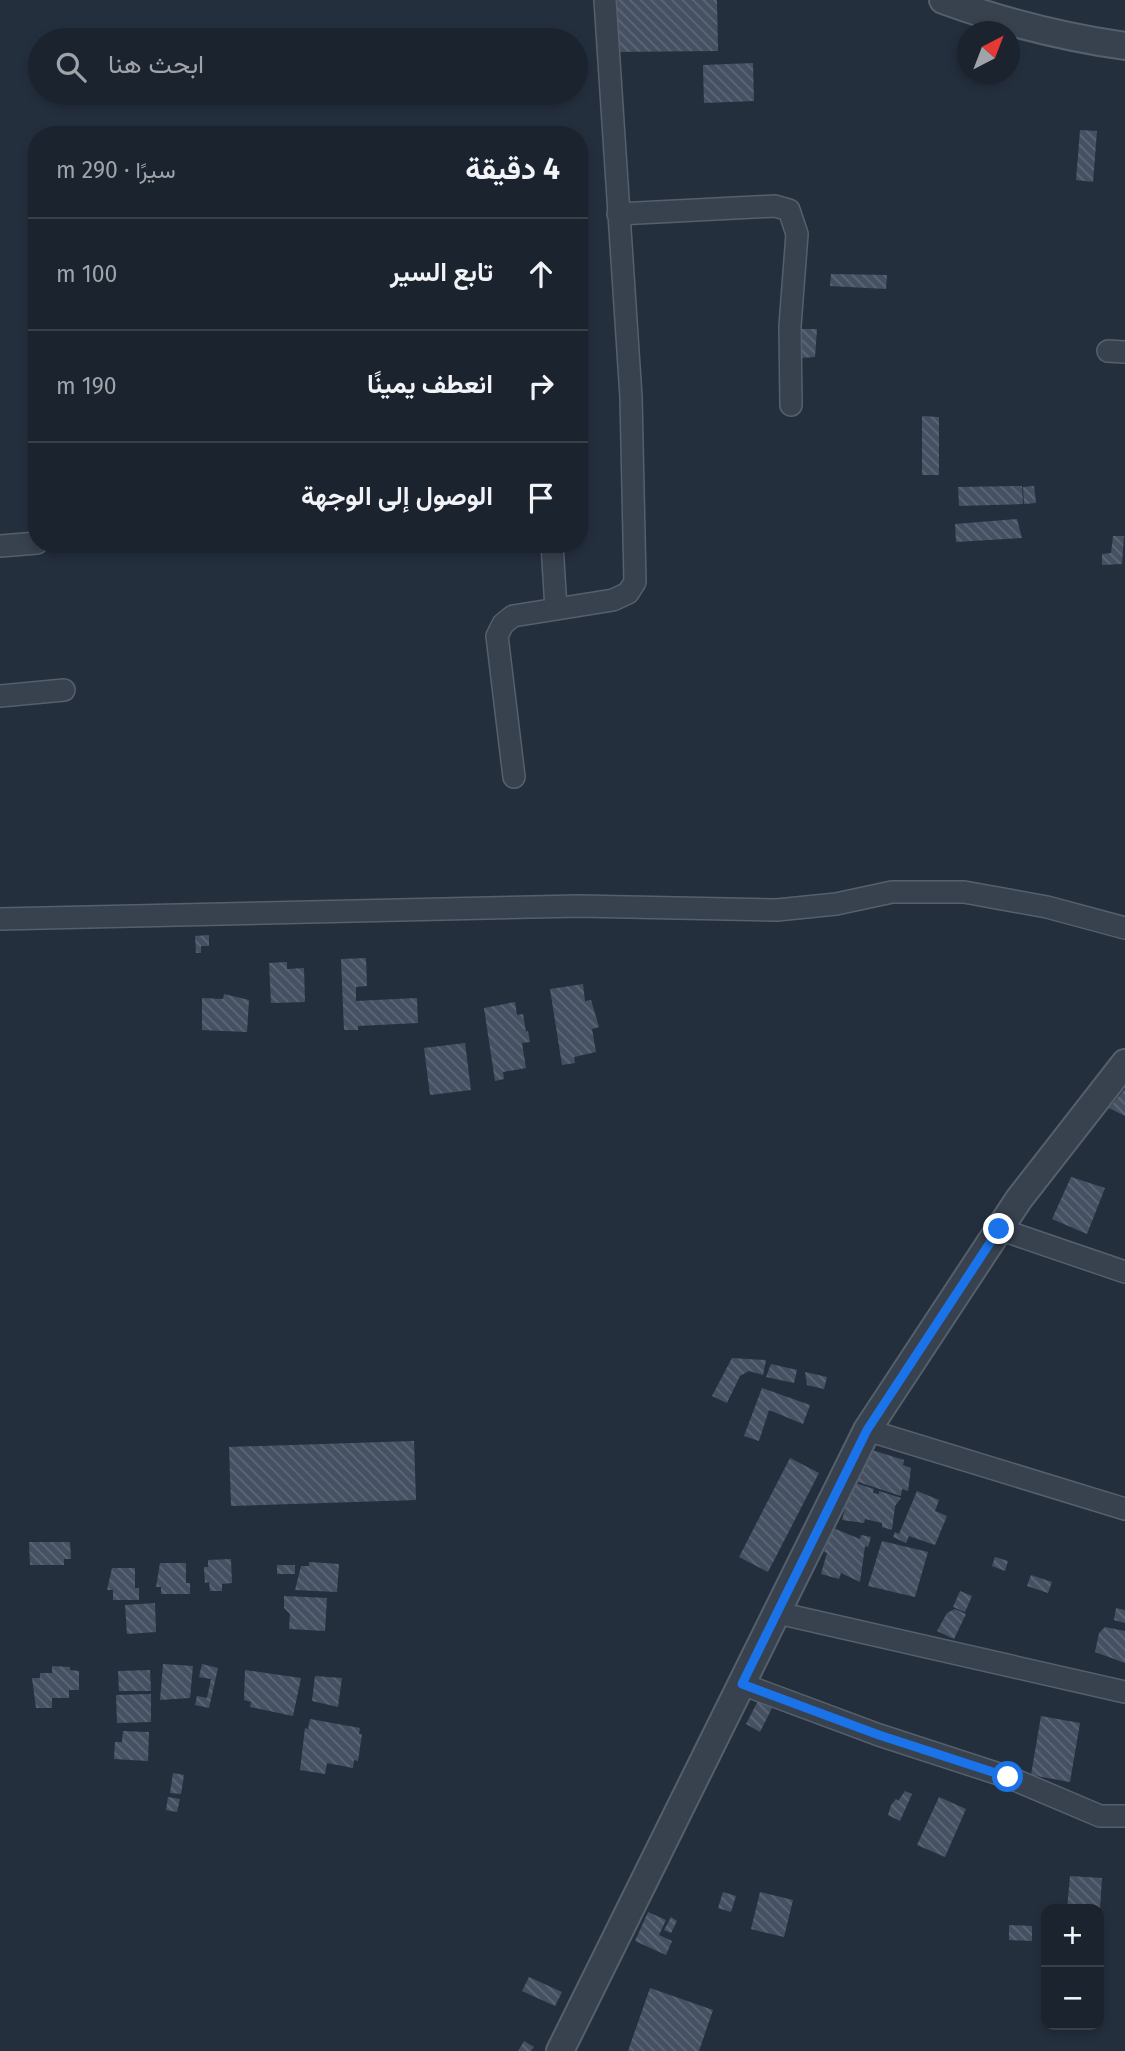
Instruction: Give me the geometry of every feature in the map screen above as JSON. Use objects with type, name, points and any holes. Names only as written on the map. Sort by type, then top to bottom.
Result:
[{"type":"street","points":[[514,777],[497,636],[503,624],[513,616],[613,600],[628,593],[635,582],[631,397],[605,0]]},
{"type":"street","points":[[943,0],[986,16],[1063,37],[1125,46]]},
{"type":"street","points":[[618,214],[775,206],[789,210],[797,234],[790,326],[791,405]]},
{"type":"street","points":[[0,546],[28,544]]},
{"type":"street","points":[[553,553],[556,609]]},
{"type":"street","points":[[0,696],[64,690]]},
{"type":"street","points":[[0,919],[579,906],[776,910],[836,904],[892,892],[964,892],[1047,907],[1125,928]]},
{"type":"street","points":[[560,2051],[867,1430],[1019,1199],[1125,1063]]},
{"type":"street","points":[[999,1229],[1125,1272]]},
{"type":"street","points":[[867,1430],[1125,1509]]},
{"type":"street","points":[[778,1613],[1125,1692]]},
{"type":"street","points":[[742,1684],[879,1735],[1008,1777],[1093,1814],[1125,1816]]},
{"type":"building","points":[[610,0],[717,0],[718,51],[611,52]]},
{"type":"building","points":[[753,63],[754,101],[704,103],[703,65]]},
{"type":"building","points":[[1080,130],[1097,131],[1093,182],[1076,180]]},
{"type":"building","points":[[831,274],[887,275],[886,289],[830,286]]},
{"type":"building","points":[[799,329],[817,329],[815,357],[799,358]]},
{"type":"building","points":[[922,416],[939,417],[939,475],[922,475]]},
{"type":"building","points":[[1022,486],[1023,504],[959,506],[958,487]]},
{"type":"building","points":[[1034,486],[1036,503],[1024,504],[1023,487]]},
{"type":"building","points":[[1017,519],[1022,538],[956,542],[955,524]]},
{"type":"building","points":[[1113,536],[1124,536],[1122,564],[1102,565],[1102,554],[1111,553]]},
{"type":"building","points":[[209,935],[209,946],[201,946],[201,953],[196,953],[195,936]]},
{"type":"building","points":[[366,958],[367,986],[356,987],[356,1001],[417,998],[418,1023],[358,1026],[358,1030],[344,1030],[341,959]]},
{"type":"building","points":[[287,962],[287,969],[304,968],[305,1002],[271,1003],[269,963]]},
{"type":"building","points":[[583,984],[585,1001],[591,1000],[599,1027],[592,1029],[596,1052],[574,1057],[575,1063],[562,1065],[550,989]]},
{"type":"building","points":[[224,994],[249,1000],[247,1032],[202,1030],[202,998],[223,999]]},
{"type":"building","points":[[515,1002],[517,1015],[523,1014],[530,1042],[522,1043],[526,1068],[503,1072],[504,1079],[495,1081],[484,1008]]},
{"type":"building","points":[[465,1043],[471,1090],[430,1095],[424,1048]]},
{"type":"building","points":[[1125,1089],[1125,1116],[1109,1108]]},
{"type":"building","points":[[1071,1177],[1105,1188],[1087,1234],[1052,1219]]},
{"type":"building","points":[[732,1358],[766,1360],[763,1375],[749,1371],[740,1376],[727,1403],[712,1396]]},
{"type":"building","points":[[771,1364],[797,1370],[794,1383],[766,1377]]},
{"type":"building","points":[[805,1372],[827,1377],[824,1389],[807,1385]]},
{"type":"building","points":[[762,1388],[810,1405],[803,1424],[769,1410],[759,1441],[744,1436]]},
{"type":"building","points":[[414,1441],[416,1500],[231,1506],[229,1447]]},
{"type":"building","points":[[872,1450],[904,1460],[903,1465],[911,1468],[908,1491],[902,1489],[901,1496],[855,1481]]},
{"type":"building","points":[[790,1458],[819,1473],[768,1572],[739,1557]]},
{"type":"building","points":[[852,1482],[874,1489],[873,1493],[879,1494],[879,1491],[901,1498],[895,1506],[892,1530],[882,1527],[882,1523],[865,1519],[864,1523],[842,1520]]},
{"type":"building","points":[[917,1491],[939,1500],[935,1511],[947,1516],[935,1545],[909,1536],[906,1543],[893,1537],[895,1532],[899,1534]]},
{"type":"building","points":[[833,1528],[860,1539],[861,1535],[871,1537],[868,1547],[865,1546],[860,1582],[841,1573],[839,1579],[821,1574],[827,1553],[824,1552]]},
{"type":"building","points":[[882,1541],[928,1552],[915,1597],[868,1586]]},
{"type":"building","points":[[29,1542],[70,1542],[71,1559],[64,1559],[64,1565],[30,1565]]},
{"type":"building","points":[[995,1557],[1008,1561],[1005,1571],[992,1566]]},
{"type":"building","points":[[231,1559],[232,1583],[222,1584],[222,1591],[210,1591],[209,1582],[205,1583],[204,1567],[208,1567],[208,1560]]},
{"type":"building","points":[[309,1562],[339,1564],[337,1592],[295,1590],[301,1566],[309,1566]]},
{"type":"building","points":[[160,1563],[186,1563],[186,1583],[190,1583],[190,1594],[161,1594],[161,1587],[156,1587]]},
{"type":"building","points":[[277,1565],[295,1565],[295,1574],[277,1574]]},
{"type":"building","points":[[112,1568],[135,1568],[135,1588],[139,1588],[139,1600],[113,1600],[113,1590],[107,1590]]},
{"type":"building","points":[[1031,1575],[1052,1582],[1048,1593],[1027,1586]]},
{"type":"building","points":[[960,1591],[972,1596],[965,1612],[953,1607]]},
{"type":"building","points":[[284,1596],[327,1598],[325,1631],[289,1629],[290,1614],[284,1608]]},
{"type":"building","points":[[155,1603],[156,1632],[127,1634],[125,1605]]},
{"type":"building","points":[[1116,1608],[1125,1610],[1125,1623],[1114,1620]]},
{"type":"building","points":[[955,1609],[966,1614],[954,1639],[937,1631],[947,1613]]},
{"type":"building","points":[[1105,1627],[1125,1631],[1125,1663],[1095,1652],[1099,1633]]},
{"type":"building","points":[[163,1664],[193,1666],[190,1698],[160,1700]]},
{"type":"building","points":[[202,1664],[218,1668],[209,1708],[195,1705],[197,1696],[207,1698],[211,1679],[199,1677]]},
{"type":"building","points":[[52,1666],[70,1667],[70,1670],[79,1671],[79,1690],[69,1690],[69,1698],[52,1698],[52,1708],[36,1708],[32,1678],[40,1678],[40,1673],[52,1673]]},
{"type":"building","points":[[150,1670],[151,1691],[119,1691],[118,1671]]},
{"type":"building","points":[[245,1670],[301,1678],[293,1716],[250,1707],[251,1702],[244,1700]]},
{"type":"building","points":[[315,1676],[342,1678],[338,1707],[312,1701]]},
{"type":"building","points":[[151,1694],[151,1722],[117,1723],[116,1695]]},
{"type":"building","points":[[760,1697],[774,1704],[760,1732],[746,1724]]},
{"type":"building","points":[[1041,1716],[1080,1723],[1070,1782],[1031,1775]]},
{"type":"building","points":[[310,1719],[360,1728],[359,1734],[362,1734],[358,1761],[354,1760],[353,1768],[327,1763],[325,1774],[300,1770],[305,1728],[308,1729]]},
{"type":"building","points":[[123,1731],[149,1732],[148,1761],[114,1759],[115,1742],[122,1742]]},
{"type":"building","points":[[173,1773],[184,1775],[181,1794],[170,1793]]},
{"type":"building","points":[[905,1791],[912,1794],[900,1821],[888,1815],[891,1805],[896,1799],[898,1801]]},
{"type":"building","points":[[168,1797],[180,1799],[177,1812],[166,1810]]},
{"type":"building","points":[[939,1797],[966,1809],[945,1857],[917,1845]]},
{"type":"building","points":[[1070,1876],[1102,1878],[1100,1904],[1067,1904]]},
{"type":"building","points":[[723,1892],[736,1896],[731,1912],[718,1908]]},
{"type":"building","points":[[760,1892],[793,1900],[784,1937],[751,1929]]},
{"type":"building","points":[[648,1912],[666,1920],[659,1935],[672,1941],[666,1955],[635,1941]]},
{"type":"building","points":[[671,1917],[677,1921],[671,1933],[664,1930]]},
{"type":"building","points":[[1009,1925],[1032,1926],[1032,1941],[1009,1940]]},
{"type":"building","points":[[529,1977],[562,1992],[555,2006],[522,1991]]},
{"type":"building","points":[[650,1988],[713,2010],[699,2051],[628,2051]]},
{"type":"building","points":[[524,2041],[534,2047],[531,2051],[518,2051]]},
{"type":"route","points":[[999,1229],[867,1430],[742,1684],[879,1735],[1008,1777]]}]
